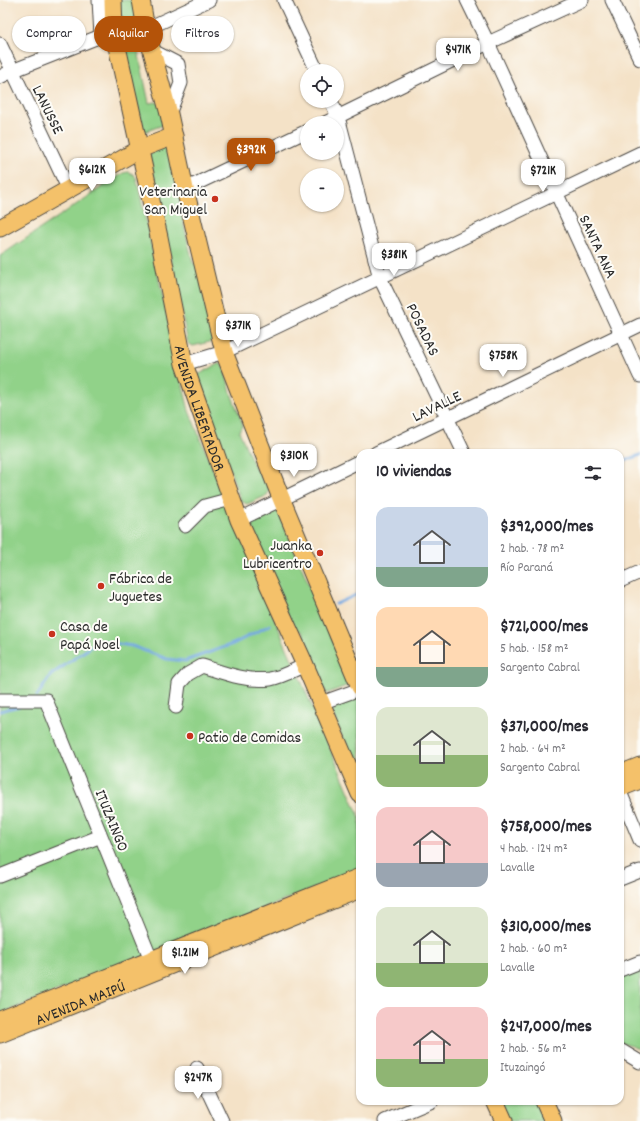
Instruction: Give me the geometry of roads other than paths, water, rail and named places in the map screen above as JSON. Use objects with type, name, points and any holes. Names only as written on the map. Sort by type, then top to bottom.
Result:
[{"type":"main road","name":"AVENIDA LIBERTADOR","points":[[110,16],[113,0]]},
{"type":"main road","points":[[141,0],[144,16]]},
{"type":"main road","name":"AVENIDA LIBERTADOR","points":[[112,52],[140,149],[184,364],[239,520],[305,665],[356,785]]},
{"type":"main road","points":[[152,52],[169,114],[185,189],[224,352],[281,498],[356,678]]},
{"type":"main road","points":[[0,228],[68,188],[140,149],[174,136]]},
{"type":"main road","points":[[624,772],[640,766]]},
{"type":"main road","points":[[624,786],[640,780]]},
{"type":"main road","name":"AVENIDA MAIPÚ","points":[[0,1020],[356,879]]},
{"type":"main road","name":"AVENIDA MAIPÚ","points":[[0,1034],[356,892]]},
{"type":"main road","points":[[497,1105],[504,1121]]},
{"type":"main road","points":[[546,1105],[553,1121]]},
{"type":"street","points":[[99,0],[103,16]]},
{"type":"street","points":[[163,21],[210,0]]},
{"type":"street","points":[[284,0],[314,64]]},
{"type":"street","name":"SANTA ANA","points":[[467,0],[640,376]]},
{"type":"street","points":[[340,116],[488,43],[582,0]]},
{"type":"street","points":[[612,0],[640,59]]},
{"type":"street","points":[[0,77],[94,39]]},
{"type":"street","name":"LANUSSE","points":[[0,44],[68,188]]},
{"type":"street","points":[[185,189],[300,134]]},
{"type":"street","name":"POSADAS","points":[[344,140],[380,278],[462,449]]},
{"type":"street","points":[[184,364],[224,352],[640,153]]},
{"type":"street","name":"LAVALLE","points":[[384,449],[640,325]]},
{"type":"street","points":[[239,520],[281,498],[356,463]]},
{"type":"street","points":[[185,526],[205,506],[231,499]]},
{"type":"street","points":[[624,579],[640,572]]},
{"type":"street","points":[[176,707],[180,684],[188,674],[202,666],[226,674],[250,679],[270,678],[287,674],[305,665]]},
{"type":"street","points":[[321,703],[356,690]]},
{"type":"street","name":"ITUZAINGO","points":[[0,700],[46,700],[148,952]]},
{"type":"street","points":[[624,802],[640,840]]},
{"type":"street","points":[[0,876],[101,836]]},
{"type":"street","points":[[624,877],[640,871]]},
{"type":"street","points":[[624,968],[640,962]]},
{"type":"street","points":[[624,1052],[640,1062]]},
{"type":"street","points":[[197,1068],[222,1121]]},
{"type":"street","points":[[385,1121],[423,1105]]},
{"type":"waterway","points":[[624,461],[640,455]]},
{"type":"waterway","points":[[336,604],[356,595]]},
{"type":"waterway","points":[[37,696],[51,675],[99,641],[132,646],[167,659],[185,661],[233,644],[270,625]]},
{"type":"waterway","points":[[0,711],[19,706]]},
{"type":"place","name":"Veterinaria San Miguel","points":[[215,199]]},
{"type":"place","name":"Juanka Lubricentro","points":[[320,553]]},
{"type":"place","name":"Fábrica de Juguetes","points":[[101,586]]},
{"type":"place","name":"Casa de Papá Noel","points":[[52,634]]},
{"type":"place","name":"Patio de Comidas","points":[[190,736]]}]
